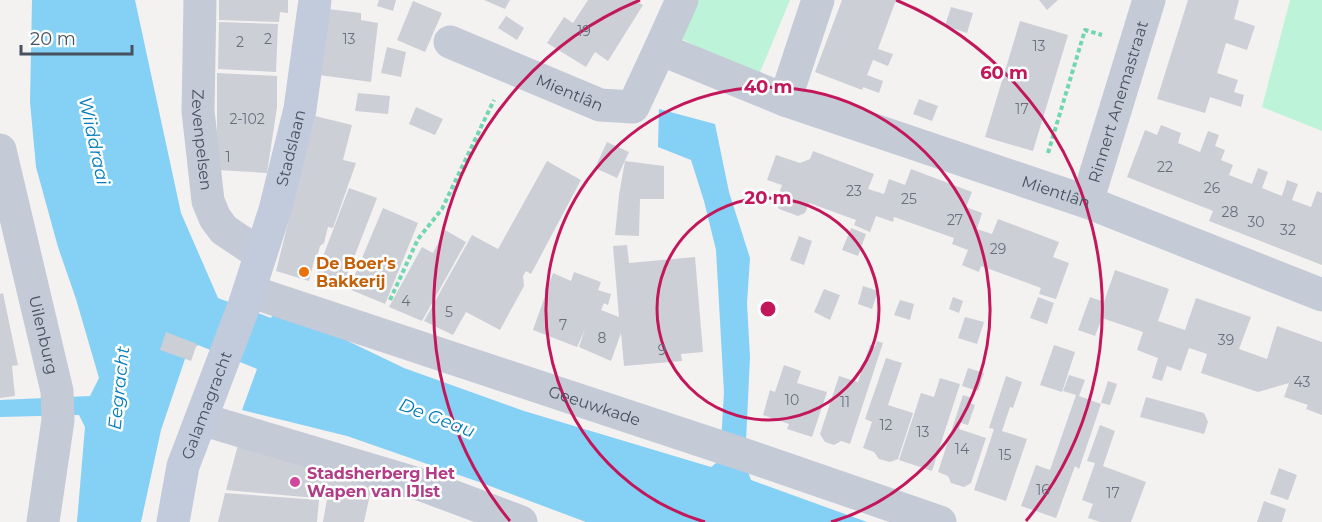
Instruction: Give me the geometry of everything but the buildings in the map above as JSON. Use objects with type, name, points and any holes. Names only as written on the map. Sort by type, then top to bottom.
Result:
[{"type":"street","name":"Zevenpelsen","points":[[200,0],[198,111],[208,201],[215,218],[224,230],[260,254]]},
{"type":"street","name":"Stadslaan","points":[[247,297],[275,210],[300,110],[315,0]]},
{"type":"street","name":"Mientlân","points":[[450,42],[600,105],[633,107],[682,0]]},
{"type":"street","points":[[785,100],[818,0]]},
{"type":"street","name":"Rinnert Anemastraat","points":[[1087,202],[1149,0]]},
{"type":"street","name":"Mientlân","points":[[660,49],[785,100],[1087,202],[1322,295]]},
{"type":"street","name":"Uilenburg","points":[[0,150],[57,405],[43,522]]},
{"type":"street","name":"Geeuwkade","points":[[247,297],[375,333],[940,522]]},
{"type":"street","name":"Galamagracht","points":[[173,522],[183,466],[247,297]]},
{"type":"street","points":[[201,419],[425,486],[520,522]]},
{"type":"path","points":[[1038,185],[1085,30],[1134,45]]},
{"type":"path","points":[[375,333],[418,239],[442,209],[510,66]]},
{"type":"green space","points":[[693,0],[790,0],[758,77],[674,35]]},
{"type":"green space","points":[[1290,0],[1322,0],[1322,131],[1262,107]]},
{"type":"water","points":[[32,0],[135,0],[181,213],[218,298],[271,318],[277,307],[404,368],[524,411],[711,467],[720,460],[724,392],[716,250],[691,160],[658,147],[659,109],[715,124],[729,192],[750,258],[747,303],[750,357],[746,441],[747,469],[751,480],[867,522],[586,522],[347,436],[242,410],[257,369],[198,345],[187,353],[161,430],[141,522],[77,522],[85,427],[79,415],[0,417],[0,400],[90,396],[99,378],[58,247],[36,167],[30,102]]},
{"type":"place","name":"De Boer's Bakkerij","points":[[304,272]]},
{"type":"place","name":"Stadsherberg Het Wapen van IJlst","points":[[295,482]]},
{"type":"water label","name":"Wiiddraai","points":[[94,141]]},
{"type":"water label","name":"Eegracht","points":[[119,388]]},
{"type":"water label","name":"De Geau","points":[[437,418]]}]
